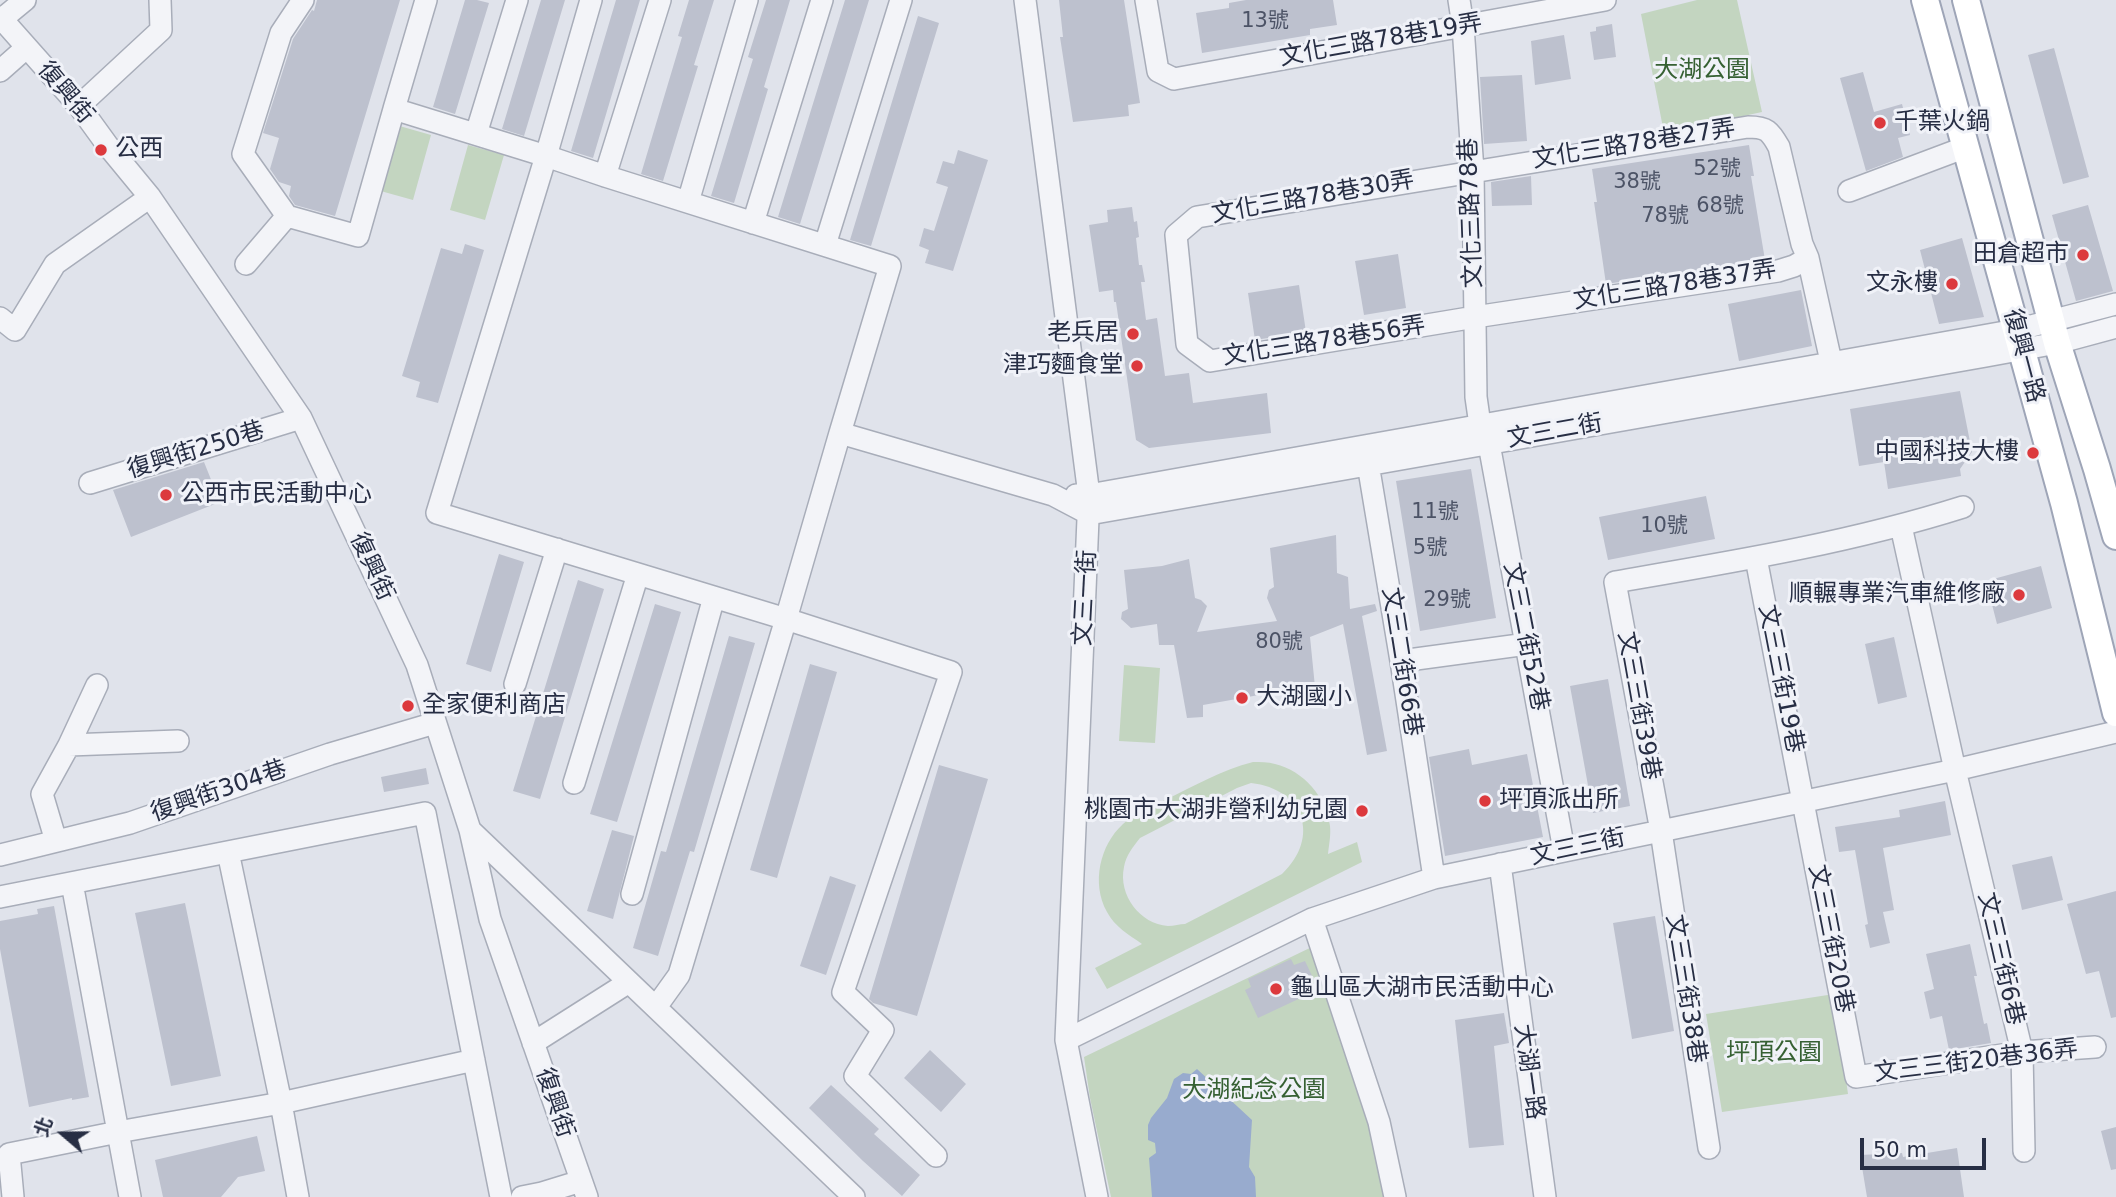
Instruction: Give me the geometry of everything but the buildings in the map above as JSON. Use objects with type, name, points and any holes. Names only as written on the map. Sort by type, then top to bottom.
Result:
[{"type":"main road","name":"復興一路","points":[[1925,0],[2064,503],[2116,713]]},
{"type":"main road","name":"復興一路","points":[[1966,0],[2054,332],[2116,537]]},
{"type":"street","points":[[1,18],[25,0]]},
{"type":"street","points":[[79,106],[161,30],[160,0]]},
{"type":"street","points":[[303,0],[281,33],[243,154],[287,216],[358,236],[426,0]]},
{"type":"street","points":[[476,134],[517,0]]},
{"type":"street","points":[[591,0],[437,513],[951,672],[843,992],[883,1030],[855,1076],[936,1156]]},
{"type":"street","points":[[605,177],[660,0]]},
{"type":"street","points":[[688,202],[747,0]]},
{"type":"street","points":[[753,223],[821,0]]},
{"type":"street","points":[[825,245],[901,0]]},
{"type":"street","name":"文三一街","points":[[1026,0],[1089,505],[1066,1040],[1097,1197]]},
{"type":"street","name":"文化三路78巷19弄","points":[[1146,0],[1158,71],[1174,79],[1605,0]]},
{"type":"street","name":"文化三路78巷","points":[[1459,0],[1464,26],[1473,171],[1476,397],[1485,435]]},
{"type":"street","name":"復興街","points":[[1,18],[79,106],[150,197],[301,418],[417,665],[470,831],[490,919],[584,1189]]},
{"type":"street","points":[[0,71],[26,48]]},
{"type":"street","points":[[394,109],[890,265],[679,975],[656,1007]]},
{"type":"street","name":"文化三路78巷27弄","points":[[1473,171],[1760,127],[1771,133],[1779,147],[1791,194]]},
{"type":"street","points":[[1849,191],[1966,147]]},
{"type":"street","name":"文化三路78巷30弄","points":[[1182,293],[1176,235],[1197,217],[1473,171]]},
{"type":"street","name":"文化三路78巷37弄","points":[[1475,317],[1778,271],[1794,265],[1808,258],[1802,244],[1791,194]]},
{"type":"street","points":[[0,318],[15,330],[55,264],[150,197]]},
{"type":"street","points":[[246,264],[287,216]]},
{"type":"street","points":[[1808,258],[1833,373]]},
{"type":"street","name":"文化三路78巷56弄","points":[[1182,293],[1187,344],[1210,361],[1475,317]]},
{"type":"street","points":[[2054,332],[2116,304]]},
{"type":"street","points":[[2054,332],[2116,327]]},
{"type":"street","name":"文三二街","points":[[1089,505],[2054,332]]},
{"type":"street","name":"復興街250巷","points":[[90,483],[301,418]]},
{"type":"street","points":[[840,433],[1089,505]]},
{"type":"street","name":"文三二街52巷","points":[[1485,435],[1527,644],[1564,850]]},
{"type":"street","name":"文三二街66巷","points":[[1366,455],[1402,662],[1434,878]]},
{"type":"street","points":[[1756,558],[1901,526],[1963,507]]},
{"type":"street","name":"文三三街6巷","points":[[1901,526],[2022,1052],[2024,1151]]},
{"type":"street","points":[[515,684],[557,549]]},
{"type":"street","name":"文三三街39巷","points":[[1661,831],[1615,582],[1756,558]]},
{"type":"street","name":"文三三街19巷","points":[[1756,558],[1804,800]]},
{"type":"street","points":[[573,783],[638,574]]},
{"type":"street","points":[[632,894],[714,597]]},
{"type":"street","points":[[1402,662],[1527,644]]},
{"type":"street","points":[[56,841],[43,794],[97,685]]},
{"type":"street","name":"復興街304巷","points":[[0,855],[130,823],[330,754],[435,723]]},
{"type":"street","name":"文三三街","points":[[1066,1040],[1312,919],[1434,878],[1955,770],[2116,732]]},
{"type":"street","points":[[69,745],[178,741]]},
{"type":"street","name":"文三三街20巷","points":[[1804,800],[1856,1077]]},
{"type":"street","points":[[0,897],[425,813],[502,1197]]},
{"type":"street","points":[[470,831],[854,1197]]},
{"type":"street","name":"文三三街38巷","points":[[1661,831],[1709,1148]]},
{"type":"street","points":[[228,852],[298,1197]]},
{"type":"street","name":"大湖一路","points":[[1500,864],[1545,1197]]},
{"type":"street","points":[[72,883],[130,1197]]},
{"type":"street","points":[[1312,919],[1379,1122],[1395,1197]]},
{"type":"street","points":[[533,1043],[629,982]]},
{"type":"street","name":"文三三街20巷36弄","points":[[1856,1077],[2022,1052],[2095,1047]]},
{"type":"street","points":[[13,1197],[9,1154],[281,1103],[474,1060]]},
{"type":"street","points":[[522,1197],[584,1189]]},
{"type":"green space","name":"大湖公園","points":[[1697,0],[1737,0],[1762,112],[1664,133],[1641,14]]},
{"type":"green space","points":[[396,125],[431,135],[413,200],[377,190]]},
{"type":"green space","points":[[468,145],[504,155],[485,220],[450,210]]},
{"type":"green space","points":[[1124,665],[1160,668],[1155,743],[1119,741]]},
{"type":"green space","points":[[1253,762],[1272,763],[1286,767],[1304,779],[1318,795],[1328,815],[1328,854],[1357,842],[1362,862],[1107,989],[1095,968],[1142,944],[1114,922],[1102,901],[1100,865],[1115,833],[1138,813]],"holes":[[[1251,783],[1269,787],[1284,795],[1301,817],[1301,845],[1294,860],[1282,874],[1185,924],[1158,924],[1140,914],[1128,897],[1123,877],[1126,859],[1140,838],[1237,788]]]},
{"type":"green space","name":"大湖紀念公園","points":[[1318,944],[1393,1197],[1111,1197],[1084,1057]]},
{"type":"green space","name":"坪頂公園","points":[[1834,994],[1848,1094],[1722,1112],[1706,1014]]},
{"type":"water","points":[[1197,1069],[1252,1120],[1249,1167],[1255,1177],[1256,1197],[1152,1197],[1149,1158],[1156,1153],[1155,1143],[1148,1140],[1148,1125],[1167,1098],[1174,1079],[1183,1073],[1191,1074]]},
{"type":"place","name":"千葉火鍋","points":[[1880,123]]},
{"type":"place","name":"公西","points":[[101,150]]},
{"type":"place","name":"田倉超市","points":[[2083,255]]},
{"type":"place","name":"文永樓","points":[[1952,284]]},
{"type":"place","name":"老兵居","points":[[1133,334]]},
{"type":"place","name":"津巧麵食堂","points":[[1137,366]]},
{"type":"place","name":"中國科技大樓","points":[[2033,453]]},
{"type":"place","name":"公西市民活動中心","points":[[166,495]]},
{"type":"place","name":"順輾專業汽車維修廠","points":[[2019,595]]},
{"type":"place","name":"大湖國小","points":[[1242,698]]},
{"type":"place","name":"全家便利商店","points":[[408,706]]},
{"type":"place","name":"坪頂派出所","points":[[1485,801]]},
{"type":"place","name":"桃園市大湖非營利幼兒園","points":[[1362,811]]},
{"type":"place","name":"龜山區大湖市民活動中心","points":[[1276,989]]}]
